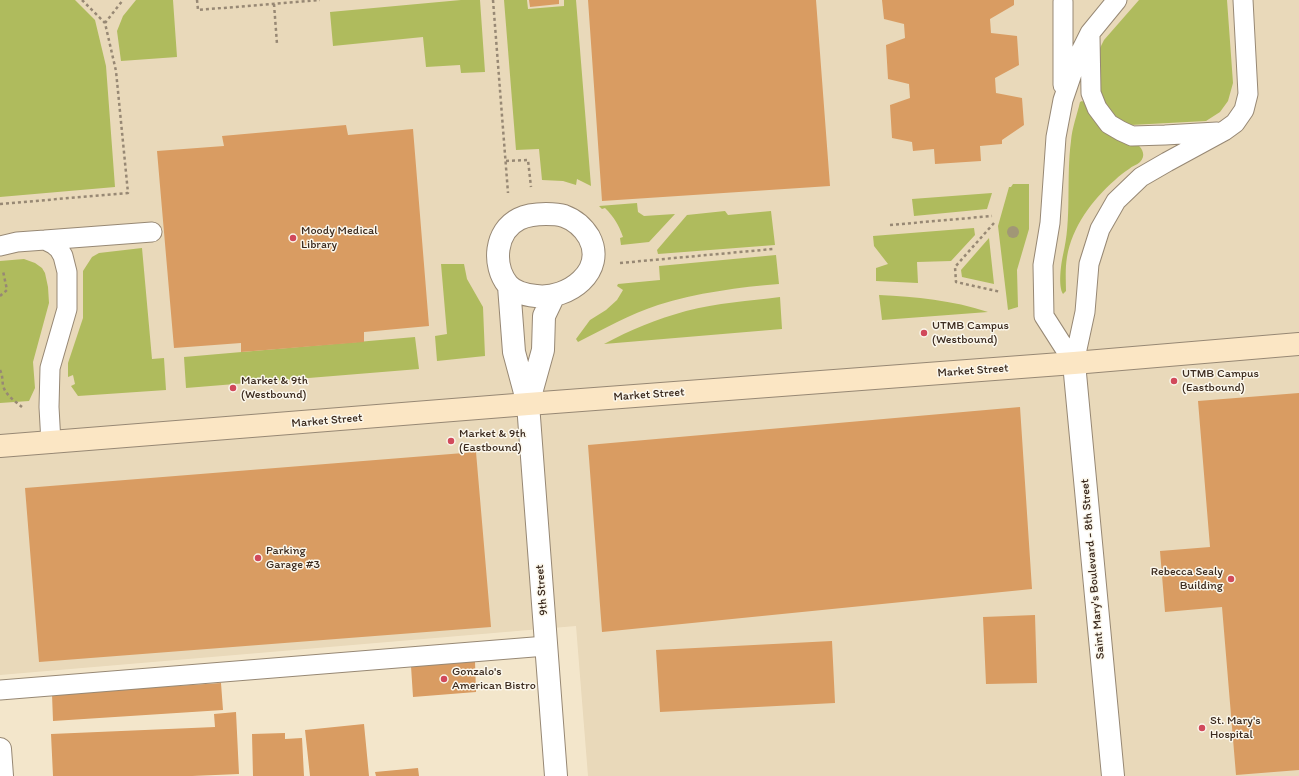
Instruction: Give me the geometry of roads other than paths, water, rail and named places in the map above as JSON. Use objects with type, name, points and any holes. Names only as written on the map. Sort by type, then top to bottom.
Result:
[{"type":"main road","name":"Market Street","points":[[0,446],[1074,363],[1299,344]]},
{"type":"street","name":"9th Street","points":[[530,215],[563,215],[577,222],[586,231],[592,243],[594,259],[588,274],[569,290],[554,295],[538,297],[521,294],[509,286],[501,273],[497,258],[499,243],[506,229],[518,219],[530,215]]},
{"type":"street","name":"9th Street","points":[[509,286],[514,352],[528,404],[556,776]]},
{"type":"street","name":"9th Street","points":[[528,404],[543,350],[544,316],[554,295]]},
{"type":"street","name":"Saint Mary's Boulevard - 8th Street","points":[[1074,363],[1113,776]]},
{"type":"street","points":[[0,749],[2,776]]},
{"type":"lane","points":[[1074,363],[1044,316],[1043,265],[1050,224],[1056,138],[1063,100],[1077,59],[1090,33],[1117,0]]},
{"type":"lane","points":[[1074,363],[1085,312],[1089,264],[1100,229],[1116,201],[1141,177],[1224,131],[1235,123],[1244,110],[1248,94],[1242,0]]},
{"type":"lane","points":[[1063,2],[1063,100]]},
{"type":"lane","points":[[1090,33],[1091,93],[1097,108],[1109,124],[1132,136],[1224,131]]},
{"type":"lane","points":[[0,246],[17,242],[152,232]]},
{"type":"lane","points":[[45,240],[59,249],[64,256],[67,272],[67,309],[50,368],[49,407],[51,443]]},
{"type":"lane","points":[[0,690],[546,646]]},
{"type":"place","name":"Moody Medical Library","points":[[293,238]]},
{"type":"place","name":"UTMB Campus (Westbound)","points":[[924,333]]},
{"type":"place","name":"UTMB Campus (Eastbound)","points":[[1174,381]]},
{"type":"place","name":"Market & 9th (Westbound)","points":[[233,388]]},
{"type":"place","name":"Market & 9th (Eastbound)","points":[[451,441]]},
{"type":"place","name":"Parking Garage #3","points":[[258,558]]},
{"type":"place","name":"Rebecca Sealy Building","points":[[1231,579]]},
{"type":"place","name":"Gonzalo's American Bistro","points":[[444,679]]},
{"type":"place","name":"St. Mary's Hospital","points":[[1202,728]]}]
